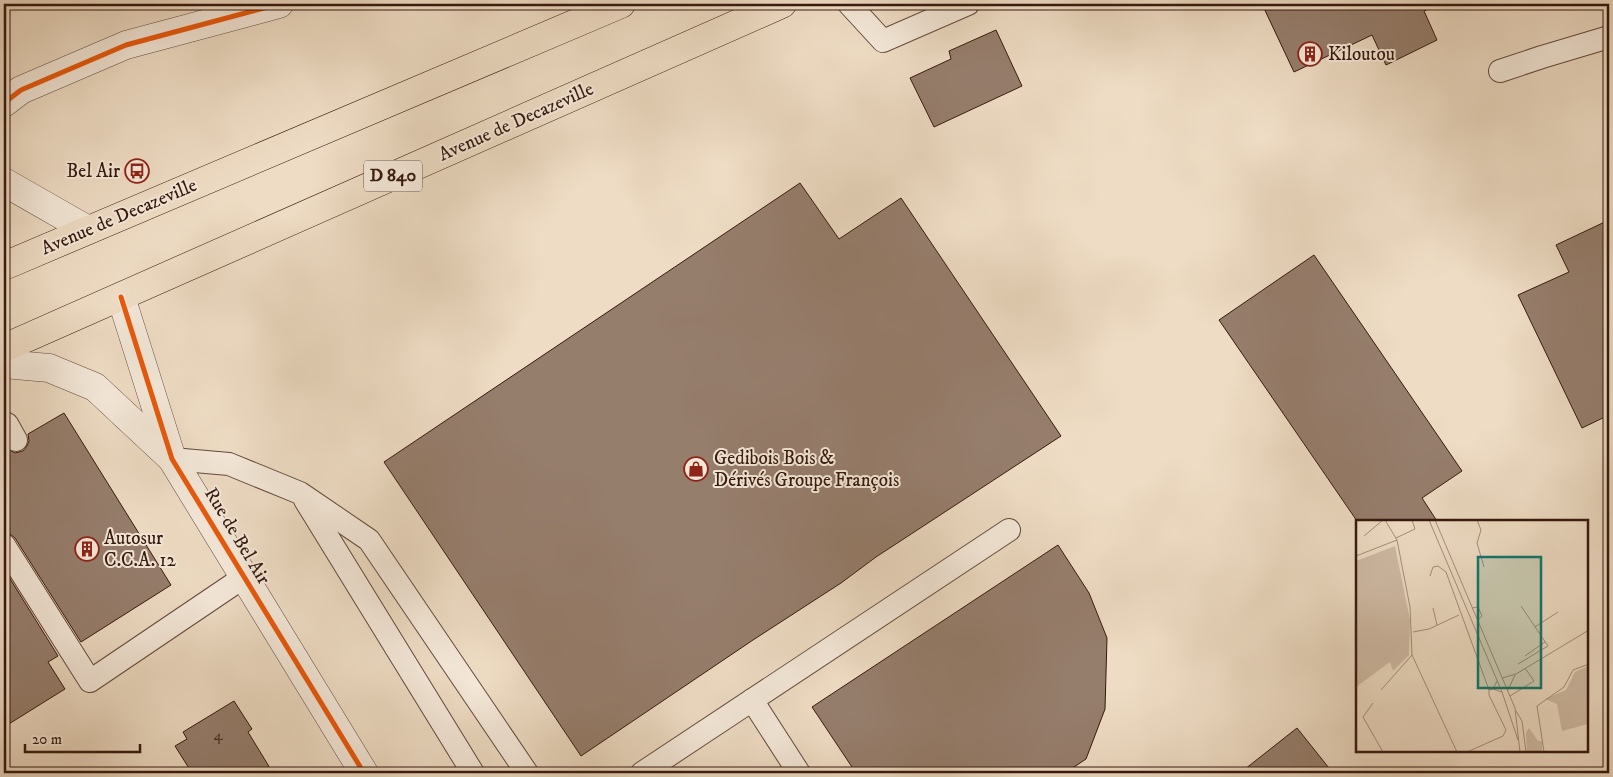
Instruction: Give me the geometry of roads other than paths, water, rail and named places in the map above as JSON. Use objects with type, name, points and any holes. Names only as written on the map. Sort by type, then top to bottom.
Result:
[{"type":"main road","name":"Avenue de Decazeville","points":[[4,266],[621,4]]},
{"type":"main road","name":"Avenue de Decazeville","points":[[4,348],[782,4]]},
{"type":"street","points":[[4,103],[21,90],[126,45],[279,4]]},
{"type":"street","points":[[4,182],[88,230]]},
{"type":"street","name":"Rue de Bel Air","points":[[122,297],[172,459],[364,773]]},
{"type":"street","name":"Rue de Bel Air","points":[[4,364],[49,368],[95,387],[172,459]]},
{"type":"lane","points":[[849,4],[883,41],[968,4]]},
{"type":"lane","points":[[1500,71],[1542,56],[1609,37]]},
{"type":"lane","points":[[172,459],[229,464],[300,493],[369,540],[527,773]]},
{"type":"lane","points":[[300,493],[473,773]]},
{"type":"lane","points":[[642,773],[1009,530]]},
{"type":"lane","points":[[4,545],[90,681],[244,576]]},
{"type":"lane","points":[[752,700],[799,773]]},
{"type":"place","name":"Kiloutou","points":[[1310,54]]},
{"type":"place","name":"Bel Air","points":[[137,171]]},
{"type":"place","name":"Gedibois Bois & Dérivés Groupe François","points":[[696,469]]},
{"type":"place","name":"Autosur C.C.A. 12","points":[[87,549]]}]
